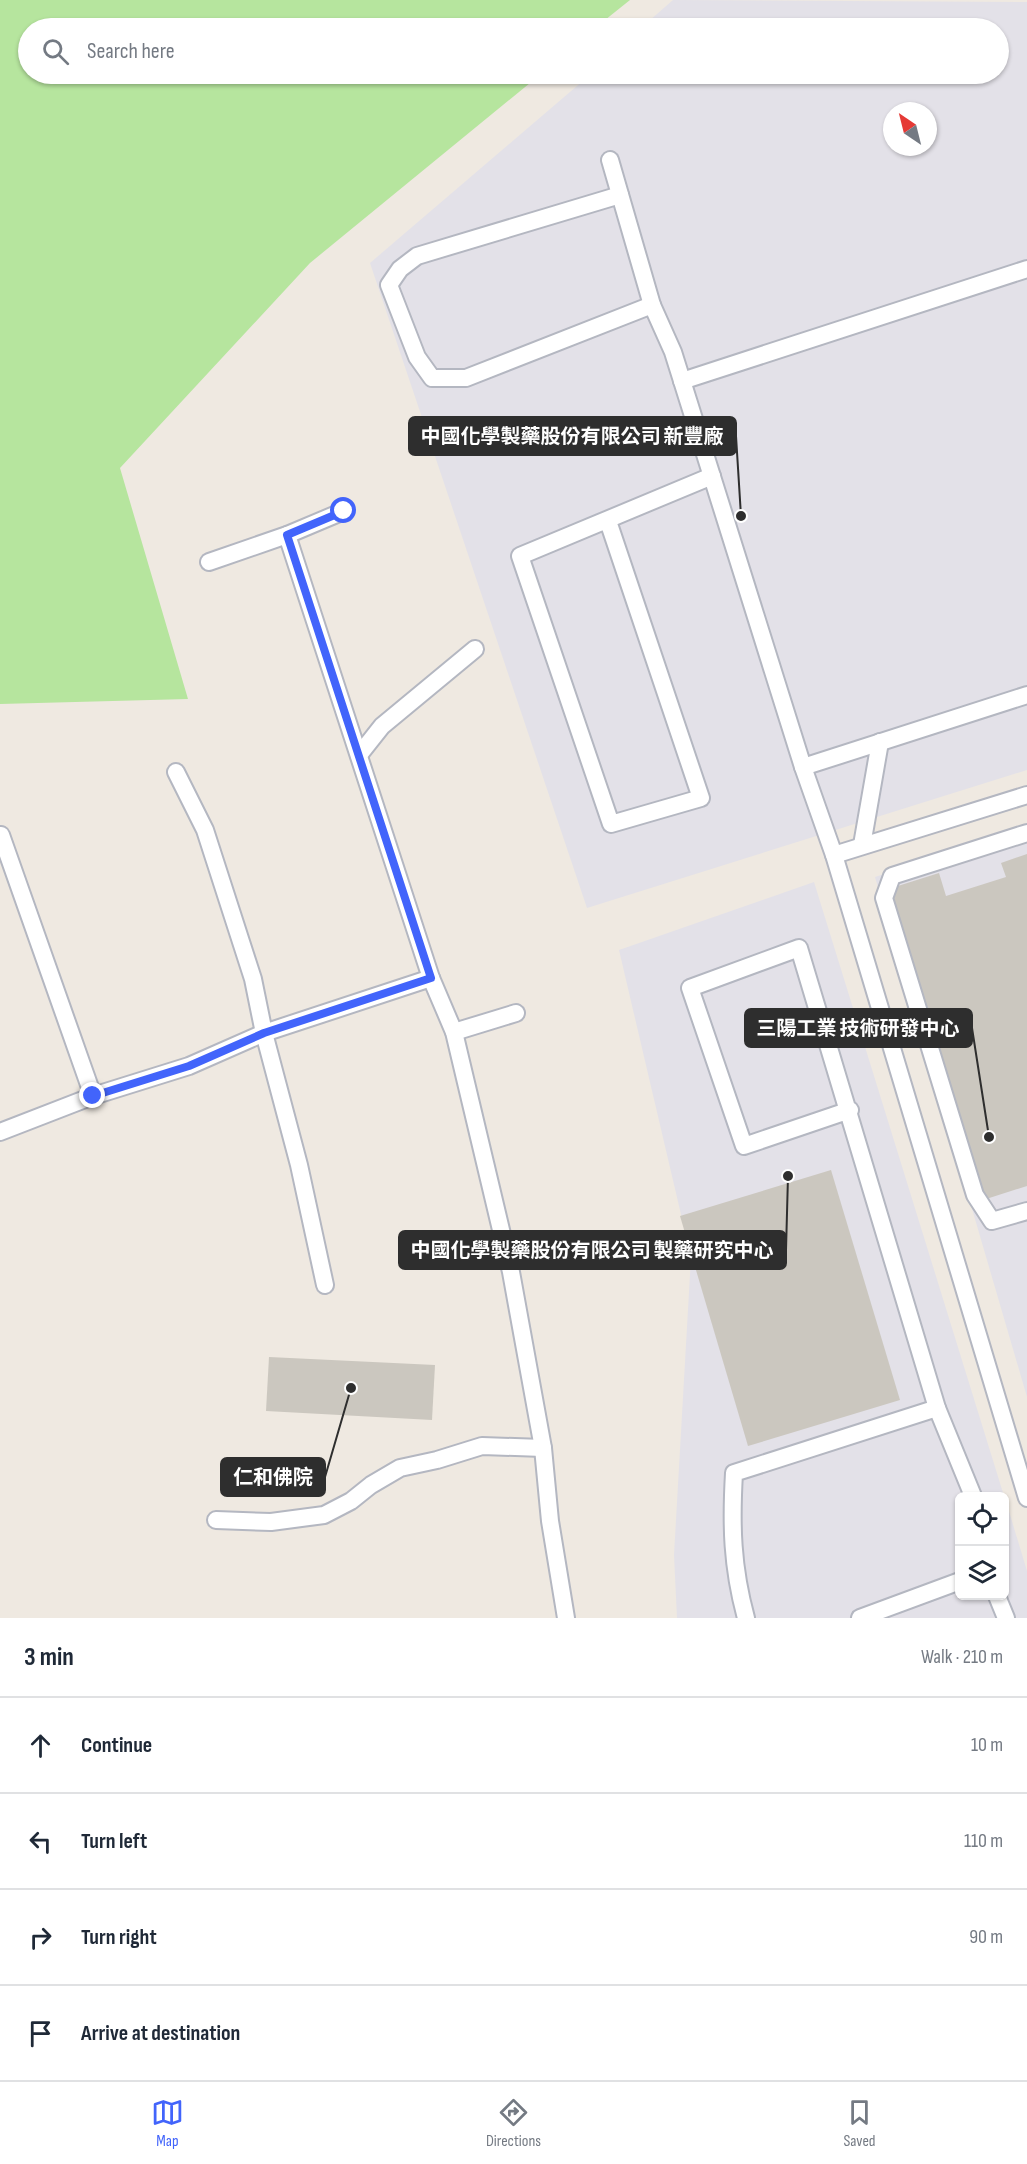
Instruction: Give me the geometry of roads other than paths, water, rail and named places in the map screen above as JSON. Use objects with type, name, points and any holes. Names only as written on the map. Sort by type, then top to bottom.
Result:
[{"type":"lane","points":[[610,160],[652,305],[682,381],[803,767],[834,855],[1027,1498]]},
{"type":"lane","points":[[620,195],[417,256],[400,269],[389,285],[417,357],[432,378],[465,378],[652,305]]},
{"type":"lane","points":[[682,381],[1027,269]]},
{"type":"lane","points":[[608,520],[701,798],[611,824],[520,556],[712,476]]},
{"type":"lane","points":[[209,562],[287,535],[344,511]]},
{"type":"lane","points":[[287,535],[431,978],[454,1032],[511,1272],[543,1448],[550,1521],[566,1618]]},
{"type":"lane","points":[[358,754],[382,726],[475,649]]},
{"type":"lane","points":[[803,767],[1027,695]]},
{"type":"lane","points":[[862,845],[880,742]]},
{"type":"lane","points":[[176,772],[205,830],[253,979],[325,1285]]},
{"type":"lane","points":[[834,855],[1027,795]]},
{"type":"lane","points":[[1027,833],[892,876],[884,898],[975,1194],[992,1221],[1027,1211]]},
{"type":"lane","points":[[1,835],[93,1096]]},
{"type":"lane","points":[[849,1110],[744,1146],[690,988],[799,948],[849,1110],[937,1408],[972,1492]]},
{"type":"lane","points":[[0,1132],[93,1096],[189,1066],[264,1033],[431,978]]},
{"type":"lane","points":[[454,1032],[516,1013]]},
{"type":"lane","points":[[746,1618],[737,1587],[731,1530],[734,1473],[937,1408]]},
{"type":"lane","points":[[216,1521],[271,1522],[324,1515],[351,1501],[371,1485],[400,1468],[437,1460],[482,1446],[543,1448]]},
{"type":"lane","points":[[860,1618],[955,1583]]},
{"type":"lane","points":[[999,1600],[1006,1618]]},
{"type":"place","name":"中國化學製藥股份有限公司 新豐廠","points":[[741,516]]},
{"type":"place","name":"三陽工業 技術研發中心","points":[[989,1137]]},
{"type":"place","name":"中國化學製藥股份有限公司 製藥研究中心","points":[[788,1176]]},
{"type":"place","name":"仁和佛院","points":[[351,1388]]}]
